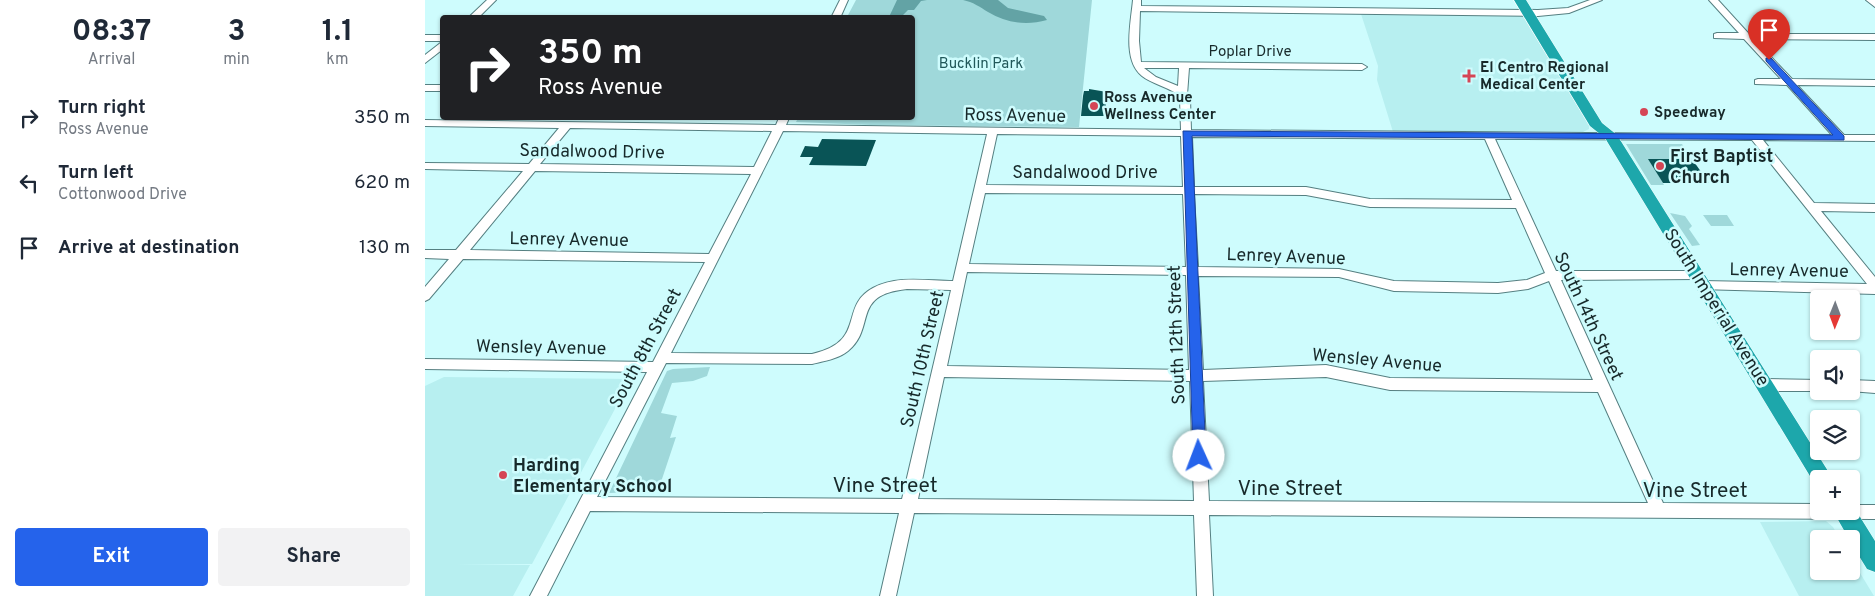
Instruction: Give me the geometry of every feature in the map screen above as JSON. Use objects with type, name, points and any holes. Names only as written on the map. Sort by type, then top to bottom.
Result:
[{"type":"highway","name":"South Imperial Avenue","points":[[1520,0],[1532,8],[1567,68],[1597,126],[1610,135],[1817,470]]},
{"type":"highway","points":[[1850,520],[1875,561]]},
{"type":"street","points":[[475,15],[492,0]]},
{"type":"street","points":[[836,15],[844,0]]},
{"type":"street","points":[[1183,94],[1178,88],[1145,74],[1138,65],[1136,36],[1137,4],[1569,10],[1598,0]]},
{"type":"street","points":[[1713,0],[1841,138]]},
{"type":"street","points":[[1870,0],[1875,4]]},
{"type":"street","points":[[1717,36],[1875,38]]},
{"type":"street","points":[[425,38],[440,38]]},
{"type":"street","points":[[425,60],[440,47]]},
{"type":"street","name":"Poplar Drive","points":[[1138,65],[1362,67]]},
{"type":"street","name":"South 12th Street","points":[[1184,65],[1183,94],[1187,133],[1205,596]]},
{"type":"street","points":[[1758,82],[1875,83]]},
{"type":"street","points":[[425,88],[440,88]]},
{"type":"street","name":"Ross Avenue","points":[[425,123],[567,125],[781,122],[993,131],[1875,138]]},
{"type":"street","name":"South 8th Street","points":[[538,596],[758,171],[781,122]]},
{"type":"street","points":[[425,296],[567,125]]},
{"type":"street","name":"South 10th Street","points":[[888,596],[993,131]]},
{"type":"street","name":"South 14th Street","points":[[1488,134],[1659,511]]},
{"type":"street","points":[[1755,137],[1875,287]]},
{"type":"street","name":"Sandalwood Drive","points":[[425,166],[758,171]]},
{"type":"street","name":"Sandalwood Drive","points":[[979,189],[1306,191],[1370,204],[1519,204]]},
{"type":"street","points":[[1812,206],[1875,208]]},
{"type":"street","name":"Lenrey Avenue","points":[[425,254],[713,258]]},
{"type":"street","name":"Lenrey Avenue","points":[[962,268],[1339,273],[1395,286],[1499,288],[1528,284],[1551,276],[1875,287]]},
{"type":"street","name":"Wensley Avenue","points":[[425,364],[658,363],[828,357],[844,347],[853,337],[867,298],[878,290],[895,285],[958,286]]},
{"type":"street","name":"Wensley Avenue","points":[[939,371],[1196,376],[1326,371],[1390,384],[1602,386]]},
{"type":"street","points":[[1765,385],[1810,386]]},
{"type":"street","points":[[1860,386],[1875,387]]},
{"type":"street","name":"Vine Street","points":[[585,504],[1810,511]]},
{"type":"street","name":"Vine Street","points":[[1860,512],[1875,512]]},
{"type":"shaded area","points":[[897,0],[927,0],[921,1],[914,10],[908,10],[903,15],[890,15]]},
{"type":"shaded area","points":[[963,0],[998,0],[1008,8],[1044,16],[1047,20],[1032,23],[1009,21]]},
{"type":"shaded area","name":"El Centro Regional Medical Center","points":[[1361,14],[1521,15],[1526,18],[1589,129],[1583,132],[1393,132],[1377,80],[1378,66]]},
{"type":"shaded area","name":"Harding Elementary School","points":[[444,377],[631,379],[532,564],[455,564],[530,565],[513,596],[425,596],[425,386]]},
{"type":"shaded area","points":[[1826,521],[1835,530],[1810,530],[1810,580],[1860,580],[1860,573],[1874,596],[1799,596],[1760,522]]},
{"type":"green space","name":"Bucklin Park","points":[[856,0],[1092,0],[1079,127],[870,125],[796,122],[797,120],[915,120],[915,15],[848,15]]},
{"type":"green space","points":[[1626,144],[1682,144],[1692,159],[1649,159],[1664,185],[1651,185]]},
{"type":"green space","points":[[1670,213],[1685,216],[1692,226],[1689,229],[1700,245],[1692,246]]},
{"type":"green space","points":[[1703,215],[1727,215],[1734,226],[1711,226]]},
{"type":"green space","points":[[710,367],[707,376],[693,381],[672,383],[661,413],[677,416],[670,438],[676,437],[658,491],[609,493],[667,371]]},
{"type":"building","name":"Ross Avenue Wellness Center","points":[[1089,89],[1107,92],[1105,116],[1081,116],[1084,91],[1089,91]]},
{"type":"building","points":[[822,139],[876,140],[866,166],[809,165],[813,157],[800,157],[805,146],[818,147]]},
{"type":"building","name":"First Baptist Church","points":[[1648,159],[1692,159],[1709,183],[1663,183]]},
{"type":"place","name":"El Centro Regional Medical Center","points":[[1469,76]]},
{"type":"place","name":"Ross Avenue Wellness Center","points":[[1094,106]]},
{"type":"place","name":"Speedway","points":[[1644,112]]},
{"type":"place","name":"First Baptist Church","points":[[1660,166]]},
{"type":"place","name":"Harding Elementary School","points":[[503,475]]},
{"type":"route","points":[[1199,456],[1187,133],[1841,138],[1769,60]]}]
